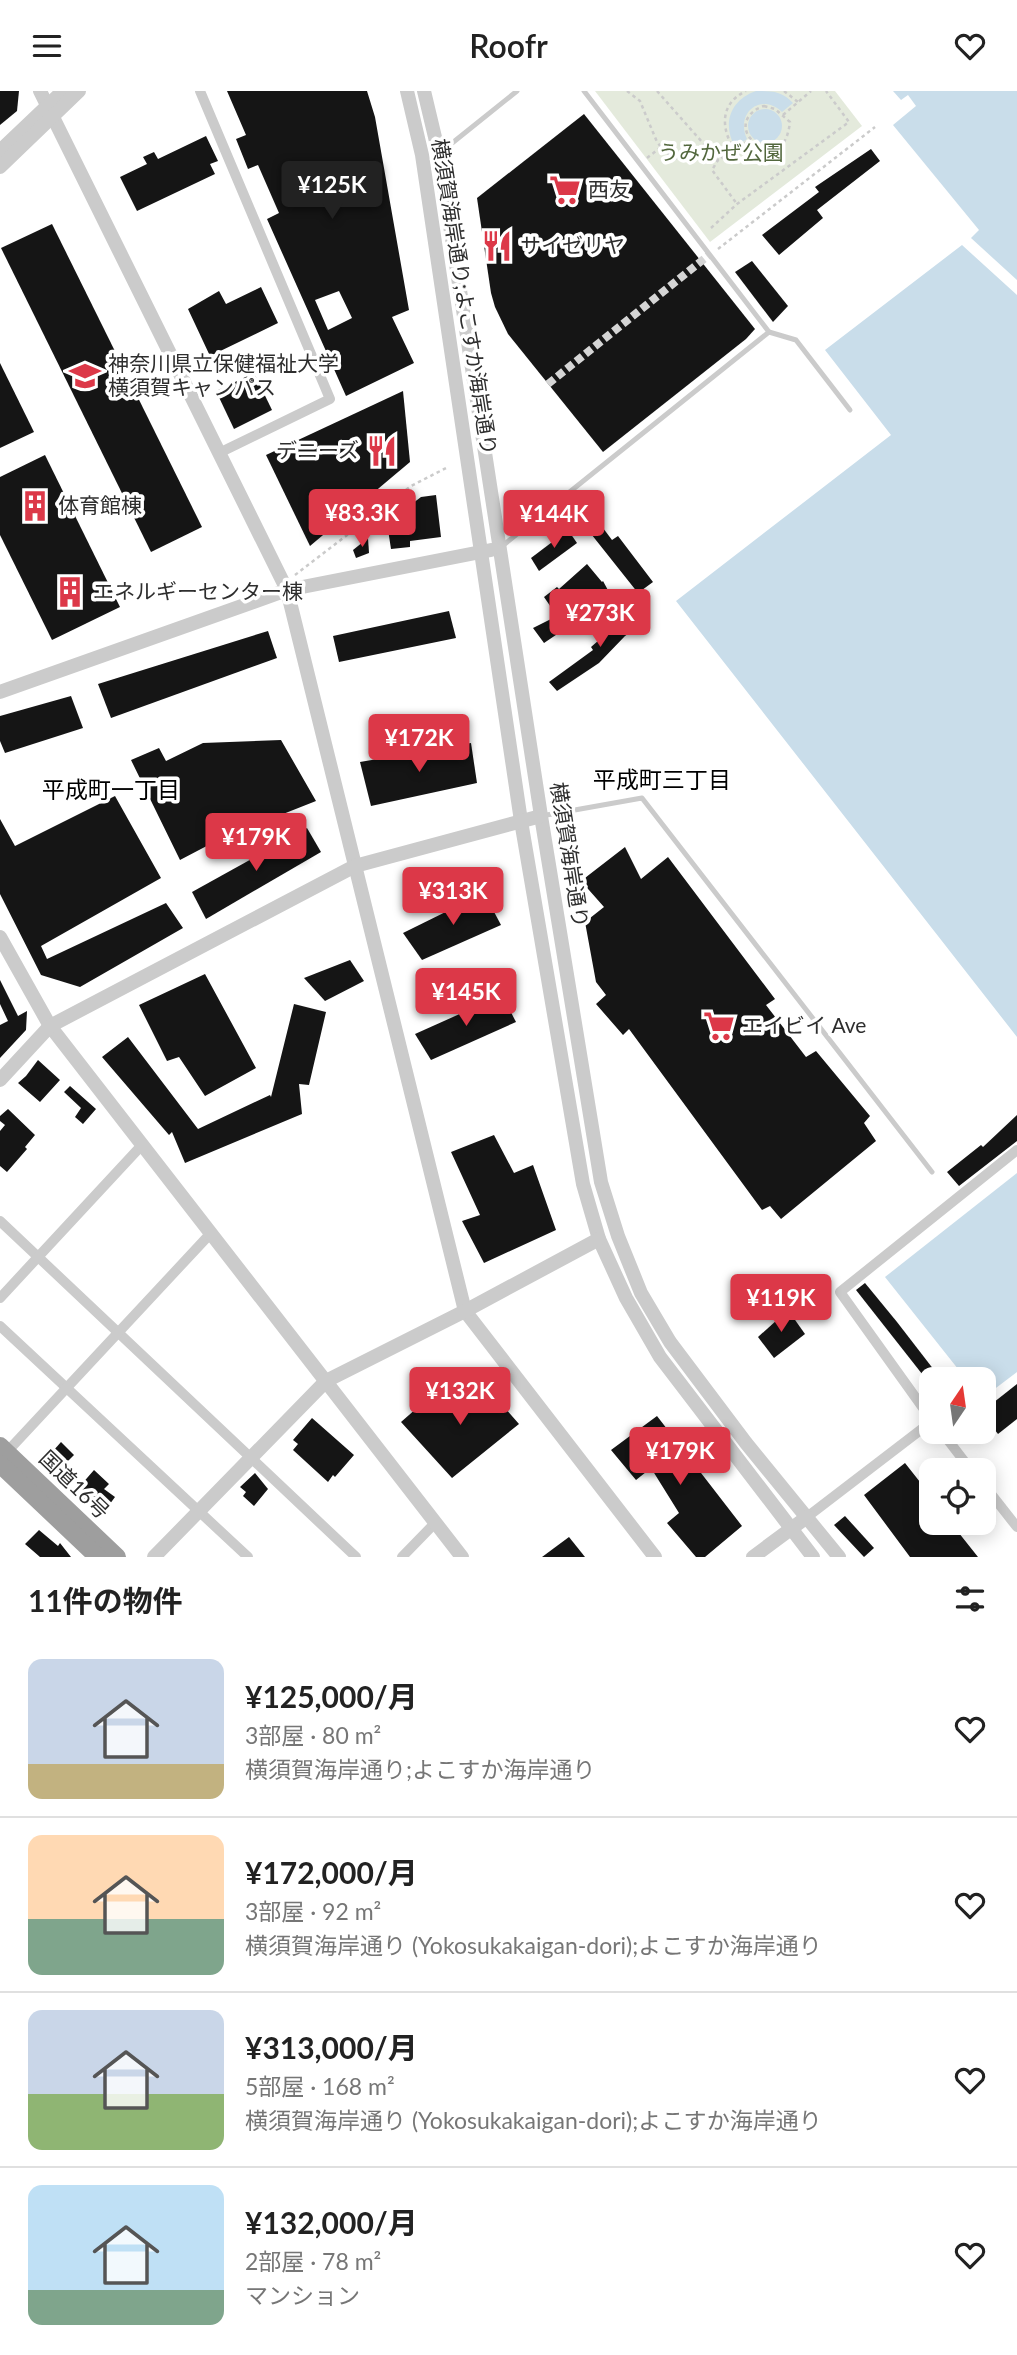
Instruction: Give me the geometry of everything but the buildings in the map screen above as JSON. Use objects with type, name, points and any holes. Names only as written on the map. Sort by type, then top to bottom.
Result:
[{"type":"highway","name":"国道16号","points":[[2,1461],[98,1557]]},
{"type":"highway","name":"国道16号","points":[[2,1461],[117,1557]]},
{"type":"street","points":[[40,91],[286,587],[465,1311],[655,1557]]},
{"type":"street","points":[[0,167],[52,111],[63,91]]},
{"type":"street","points":[[0,151],[79,91]]},
{"type":"street","points":[[200,91],[330,400],[219,453]]},
{"type":"street","name":"横須賀海岸通り;よこすか海岸通り","points":[[407,91],[422,155],[521,821],[583,1184],[599,1239],[626,1298],[660,1357],[813,1557]]},
{"type":"street","name":"横須賀海岸通り","points":[[424,91],[439,154],[541,815],[601,1182],[618,1236],[641,1293],[670,1342],[746,1443],[839,1557]]},
{"type":"street","points":[[0,692],[286,587],[500,547]]},
{"type":"street","points":[[0,1080],[50,1026],[355,866],[541,815]]},
{"type":"street","points":[[0,937],[50,1026],[462,1557]]},
{"type":"street","points":[[0,1298],[142,1145]]},
{"type":"street","points":[[919,1404],[839,1292],[1017,1150]]},
{"type":"street","points":[[0,1221],[356,1557]]},
{"type":"street","points":[[2,1461],[211,1233]]},
{"type":"street","points":[[154,1557],[326,1381],[599,1239]]},
{"type":"street","points":[[0,1327],[248,1557]]},
{"type":"street","points":[[753,1557],[919,1430]]},
{"type":"street","points":[[951,1444],[962,1458]]},
{"type":"street","points":[[996,1500],[1017,1527]]},
{"type":"street","points":[[402,1557],[435,1523]]},
{"type":"lane","points":[[439,154],[517,91]]},
{"type":"lane","points":[[584,91],[769,333],[796,340],[850,410]]},
{"type":"lane","points":[[500,547],[769,333]]},
{"type":"lane","points":[[541,815],[642,798],[932,1172]]},
{"type":"path","points":[[627,91],[639,101],[660,147],[666,153],[679,160],[701,157],[718,160]]},
{"type":"path","points":[[657,91],[718,160]]},
{"type":"path","points":[[735,151],[726,138],[724,126],[729,104],[746,91]]},
{"type":"path","points":[[784,91],[798,102]]},
{"type":"path","points":[[783,115],[811,91]]},
{"type":"path","points":[[711,228],[737,204],[849,122],[826,91]]},
{"type":"path","points":[[764,106],[783,115],[790,122],[789,135],[781,147],[768,152],[754,150],[756,144],[750,139],[746,129],[747,117],[753,109],[764,106]]},
{"type":"path","points":[[709,255],[874,127]]},
{"type":"path","points":[[737,204],[712,170],[718,160],[750,139]]},
{"type":"path","points":[[640,164],[660,147]]},
{"type":"path","points":[[286,587],[411,485],[448,467]]},
{"type":"green space","name":"うみかぜ公園","points":[[595,91],[835,91],[862,126],[710,242]]},
{"type":"water","points":[[756,91],[776,93],[793,103],[782,112],[766,104],[752,108],[744,121],[747,139],[735,147],[729,130],[731,114],[740,100]]},
{"type":"water","points":[[893,91],[1017,91],[1017,280],[971,238],[979,230],[893,125],[916,106],[908,95],[901,100]]},
{"type":"water","points":[[765,109],[777,114],[782,126],[777,138],[765,143],[753,138],[748,126],[753,114]]},
{"type":"water","points":[[962,245],[1017,295],[1017,1037],[676,601],[891,435],[825,350]]},
{"type":"water","points":[[1017,1173],[1017,1372],[996,1388],[996,1367],[956,1367],[885,1277]]},
{"type":"tunnel","points":[[548,384],[709,255]]},
{"type":"place","name":"西友","points":[[565,190]]},
{"type":"place","name":"サイゼリヤ","points":[[497,246]]},
{"type":"place","name":"神奈川県立保健福祉大学 横須賀キャンパス","points":[[85,376]]},
{"type":"place","name":"デニーズ","points":[[382,451]]},
{"type":"place","name":"体育館棟","points":[[35,506]]},
{"type":"place","name":"エネルギーセンター棟","points":[[70,592]]},
{"type":"place","name":"エイビイ Ave","points":[[719,1026]]},
{"type":"district","name":"平成町三丁目","points":[[662,780]]},
{"type":"district","name":"平成町一丁目","points":[[111,790]]}]
